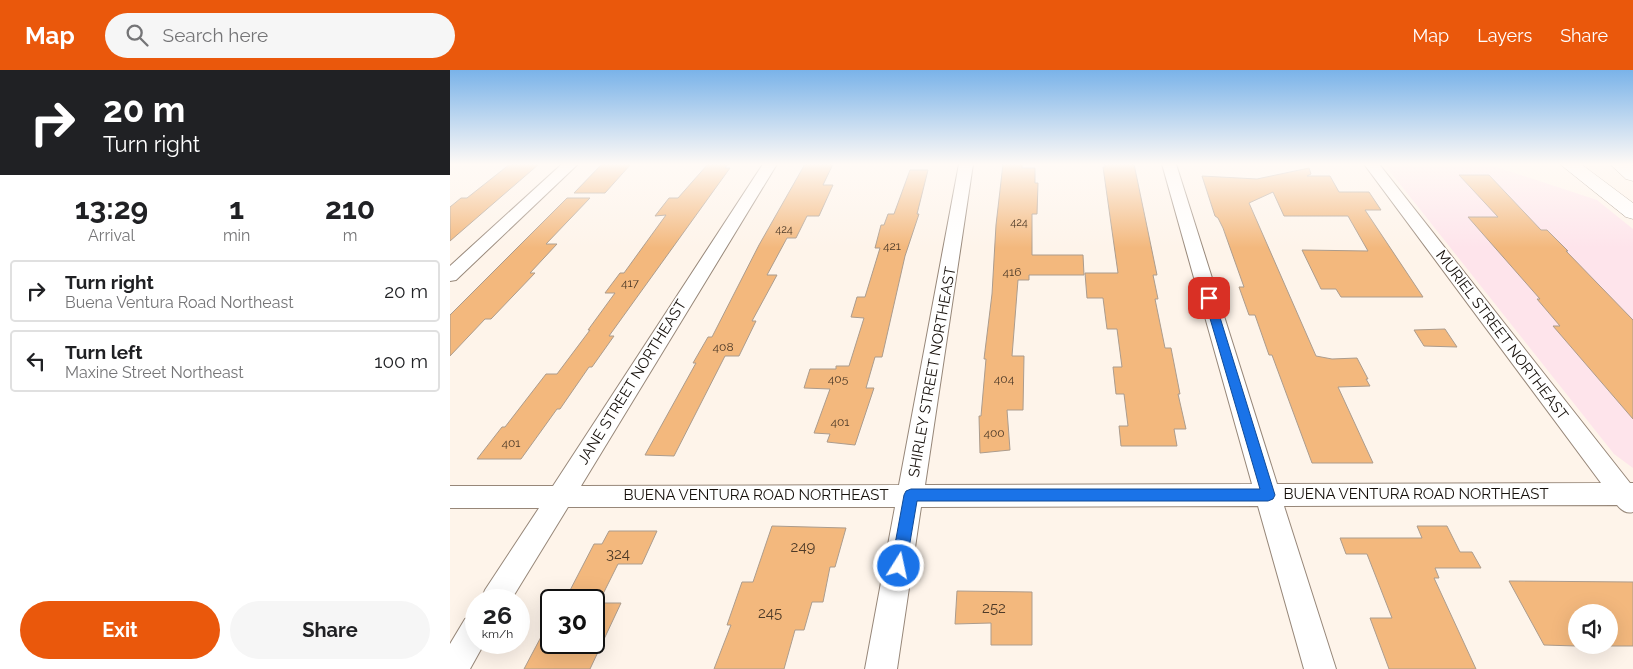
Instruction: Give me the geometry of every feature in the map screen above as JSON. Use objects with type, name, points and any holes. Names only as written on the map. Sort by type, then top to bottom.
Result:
[{"type":"main road","points":[[1606,192],[1633,213]]},
{"type":"street","points":[[450,276],[541,192]]},
{"type":"street","name":"JANE STREET NORTHEAST","points":[[502,589],[752,192]]},
{"type":"street","name":"SHIRLEY STREET NORTHEAST","points":[[881,669],[961,192]]},
{"type":"street","points":[[1177,192],[1320,669]]},
{"type":"street","name":"MURIEL STREET NORTHEAST","points":[[1393,192],[1630,498]]},
{"type":"street","name":"BUENA VENTURA ROAD NORTHEAST","points":[[450,496],[1268,495],[1630,498]]},
{"type":"street","points":[[452,669],[465,648]]},
{"type":"shaded area","points":[[1406,192],[1572,192],[1597,200],[1633,229],[1633,468],[1614,454]]},
{"type":"building","points":[[475,192],[507,192],[450,241],[450,207],[461,198],[467,198]]},
{"type":"building","points":[[575,192],[606,192],[605,193]]},
{"type":"building","points":[[683,192],[713,192],[609,336],[614,336],[592,367],[589,367],[560,409],[557,409],[521,459],[477,459],[502,427],[505,427],[546,374],[557,374],[615,293],[605,293],[620,273],[624,273],[666,215],[655,216],[669,198],[678,198]]},
{"type":"building","points":[[789,192],[830,192],[819,216],[807,216],[796,238],[787,238],[767,275],[777,275],[752,321],[756,321],[739,356],[725,356],[674,456],[645,455],[696,363],[693,363],[708,337],[712,337],[759,245]]},
{"type":"building","points":[[902,192],[923,192],[917,214],[919,214],[905,256],[882,357],[875,357],[866,388],[874,388],[855,445],[827,442],[830,434],[814,433],[830,389],[804,388],[810,369],[836,369],[836,366],[849,366],[864,318],[851,317],[857,297],[865,297],[880,248],[875,248],[881,225],[884,225],[888,214],[894,214]]},
{"type":"building","points":[[1000,192],[1038,192],[1037,214],[1032,214],[1032,255],[1083,255],[1084,275],[1029,275],[1029,280],[1018,280],[1012,356],[1024,356],[1023,410],[1007,410],[1010,450],[980,453],[979,416],[981,416],[986,359],[984,359],[992,294]]},
{"type":"building","points":[[1107,192],[1140,192],[1157,275],[1153,275],[1158,299],[1155,299],[1165,348],[1171,348],[1186,429],[1174,429],[1177,446],[1121,446],[1119,426],[1128,426],[1124,394],[1116,394],[1113,367],[1122,367],[1117,329],[1107,329],[1103,298],[1087,298],[1085,273],[1118,273]]},
{"type":"building","points":[[1207,192],[1369,192],[1381,210],[1365,210],[1423,297],[1341,297],[1336,289],[1321,289],[1302,250],[1368,251],[1348,216],[1284,216],[1273,192],[1249,203],[1316,356],[1332,359],[1357,358],[1368,379],[1366,379],[1370,386],[1338,387],[1373,463],[1312,463],[1255,315],[1249,315],[1239,287],[1244,287],[1223,228],[1215,216]]},
{"type":"building","points":[[1475,192],[1505,192],[1541,230],[1547,230],[1568,251],[1566,251],[1633,320],[1633,419],[1553,326],[1560,326],[1537,299],[1540,299],[1468,217],[1498,217]]},
{"type":"building","points":[[567,198],[590,198],[546,244],[557,244],[530,273],[535,273],[491,319],[485,319],[450,356],[450,315]]},
{"type":"building","points":[[1445,329],[1457,347],[1424,346],[1414,330]]},
{"type":"building","points":[[772,526],[846,528],[835,567],[830,567],[823,602],[812,602],[804,630],[795,630],[784,669],[714,669],[731,625],[727,625],[742,582],[753,582]]},
{"type":"building","points":[[1417,526],[1447,526],[1460,552],[1472,552],[1481,568],[1435,568],[1439,578],[1434,578],[1476,669],[1389,669],[1370,618],[1392,618],[1367,554],[1346,554],[1340,538],[1422,538]]},
{"type":"building","points":[[609,531],[657,531],[642,564],[618,564],[605,590],[571,589],[594,544],[602,544]]},
{"type":"building","points":[[1509,581],[1633,582],[1633,646],[1618,646],[1618,604],[1568,604],[1568,646],[1544,645]]},
{"type":"building","points":[[957,591],[1032,592],[1032,645],[991,645],[991,623],[955,624]]},
{"type":"building","points":[[605,603],[621,603],[605,637]]},
{"type":"building","points":[[540,639],[540,654],[597,654],[590,669],[524,669]]},
{"type":"route","points":[[899,566],[911,495],[1268,495],[1209,298]]}]
